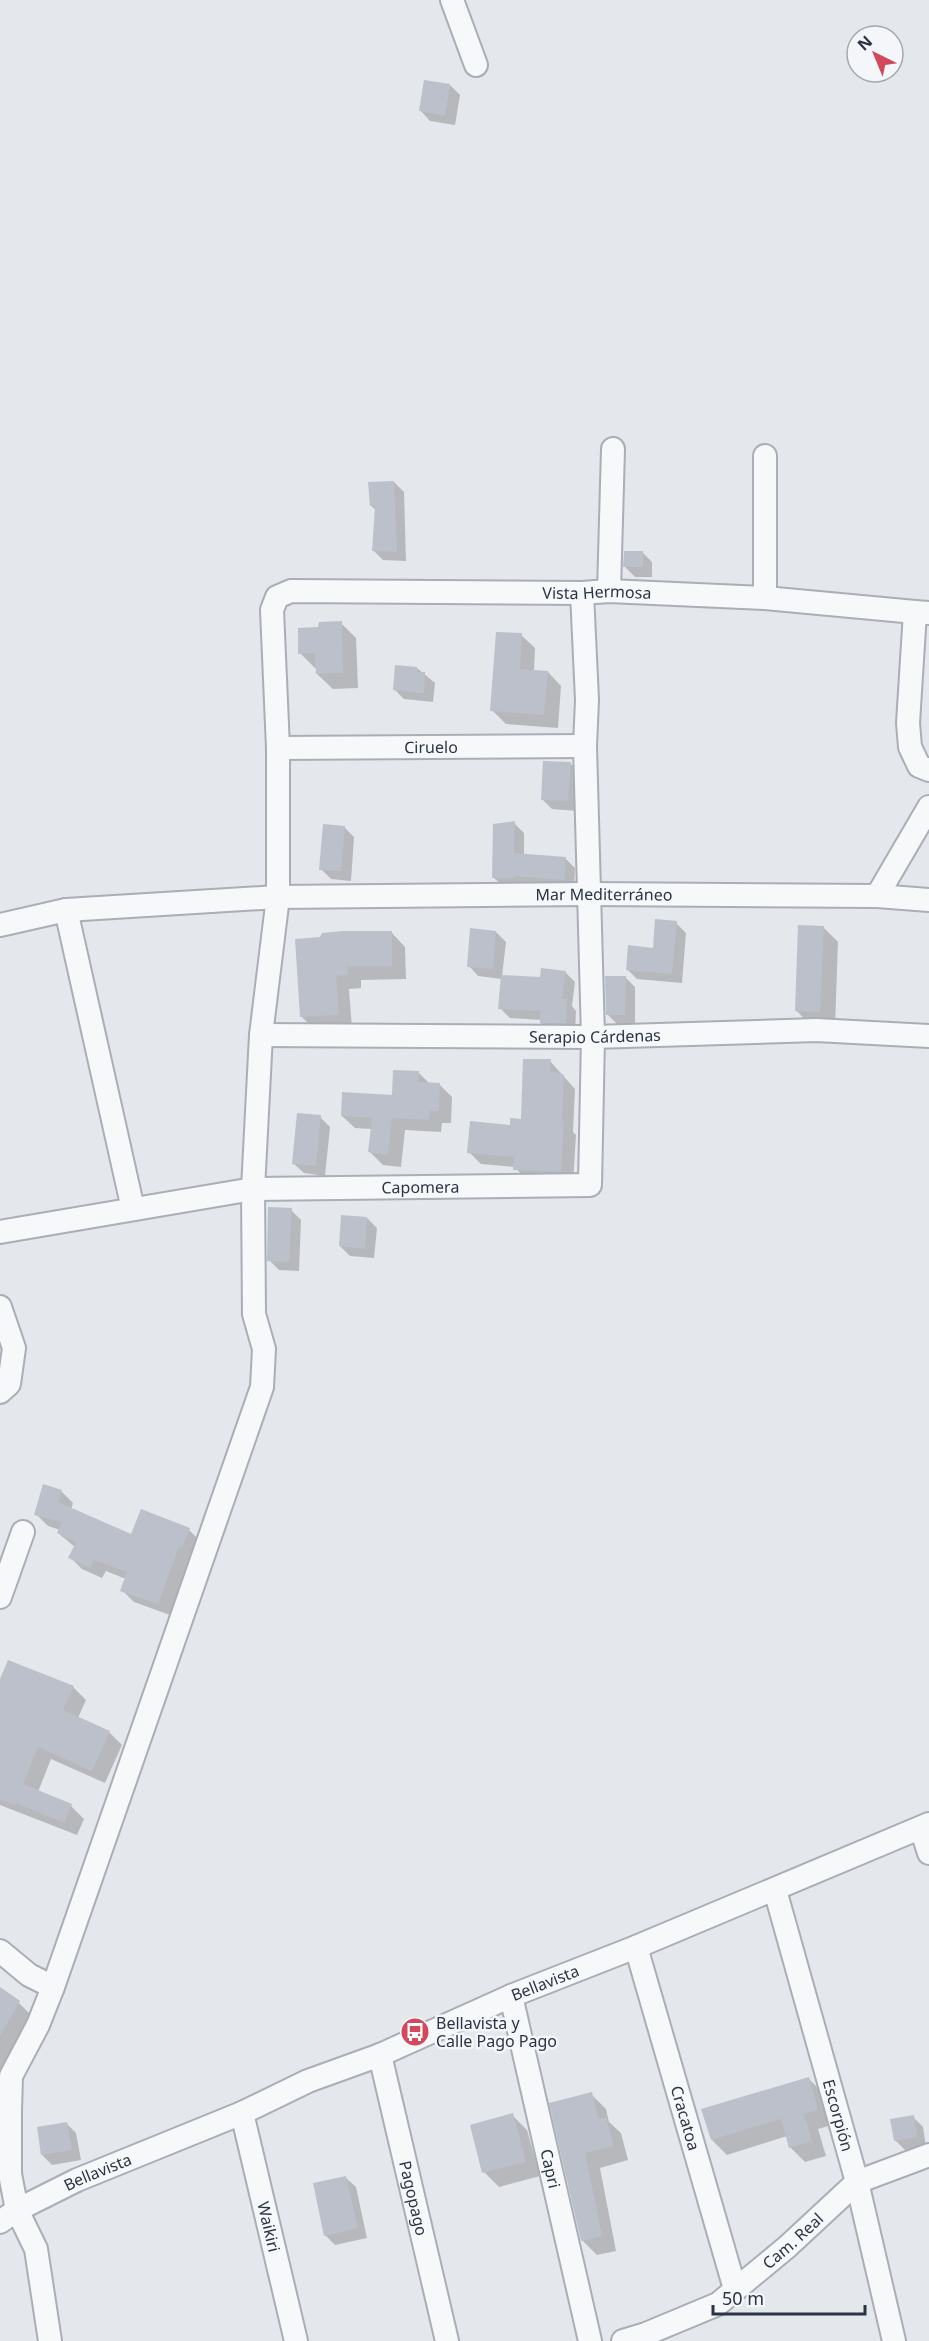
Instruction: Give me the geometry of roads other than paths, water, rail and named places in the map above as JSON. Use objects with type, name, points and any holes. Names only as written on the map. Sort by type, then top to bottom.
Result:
[{"type":"street","points":[[452,0],[476,65]]},
{"type":"street","points":[[609,591],[613,449]]},
{"type":"street","points":[[765,456],[765,598]]},
{"type":"street","name":"Vista Hermosa","points":[[278,747],[272,610],[277,597],[291,591],[582,593],[609,591],[765,598],[922,612]]},
{"type":"street","points":[[582,593],[587,700],[585,746],[593,1037]]},
{"type":"street","points":[[922,612],[908,723],[910,747],[919,766],[929,770]]},
{"type":"street","name":"Ciruelo","points":[[278,747],[585,746]]},
{"type":"street","points":[[50,2341],[36,2249],[8,2216],[10,2174],[6,2077],[38,2025],[53,1987],[262,1387],[264,1349],[254,1314],[253,1190],[261,1035],[278,897],[278,747]]},
{"type":"street","points":[[877,896],[929,807]]},
{"type":"street","name":"Mar Mediterráneo","points":[[0,925],[66,910],[278,897],[590,894],[877,896],[929,900]]},
{"type":"street","points":[[66,910],[133,1209]]},
{"type":"street","name":"Serapio Cárdenas","points":[[261,1035],[593,1037],[816,1030],[929,1036]]},
{"type":"street","name":"Capomera","points":[[0,1232],[253,1190],[590,1185],[593,1037]]},
{"type":"street","points":[[0,1307],[14,1348],[9,1384],[0,1392]]},
{"type":"street","points":[[0,1598],[23,1532]]},
{"type":"street","points":[[925,1826],[929,1853]]},
{"type":"street","name":"Bellavista","points":[[8,2216],[77,2180],[242,2113],[308,2082],[380,2055],[512,1996],[775,1890],[925,1826]]},
{"type":"street","name":"Escorpión","points":[[775,1890],[857,2182],[894,2341]]},
{"type":"street","name":"Cracatoa","points":[[636,1947],[735,2289]]},
{"type":"street","points":[[0,1951],[28,1975],[53,1987]]},
{"type":"street","name":"Capri","points":[[512,1996],[590,2341]]},
{"type":"street","name":"Pagopago","points":[[380,2055],[447,2341]]},
{"type":"street","name":"Waikiri","points":[[242,2113],[296,2341]]},
{"type":"street","name":"Cam. Real","points":[[622,2341],[646,2334],[718,2304],[788,2247],[857,2182],[929,2155]]},
{"type":"place","name":"Bellavista y Calle Pago Pago","points":[[415,2032]]}]
